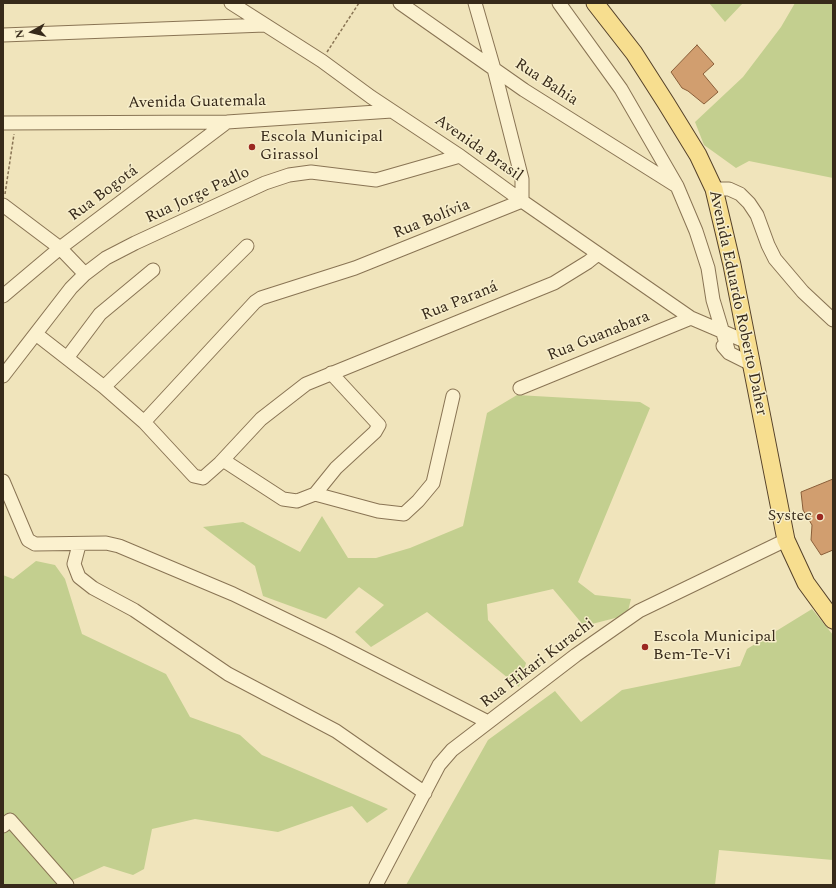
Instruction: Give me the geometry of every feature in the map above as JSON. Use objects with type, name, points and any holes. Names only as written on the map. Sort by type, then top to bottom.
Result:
[{"type":"main road","name":"Avenida Eduardo Roberto Daher","points":[[595,3],[634,53],[666,103],[698,154],[714,189],[725,230],[786,540],[806,583],[833,620]]},
{"type":"street","name":"Avenida Brasil","points":[[232,3],[322,61],[691,318],[747,342]]},
{"type":"street","name":"Rua Bahia","points":[[400,3],[538,99],[677,186]]},
{"type":"street","points":[[475,3],[494,69],[522,179],[522,201]]},
{"type":"street","points":[[559,3],[625,95],[677,186],[696,231],[708,268],[713,300],[729,353]]},
{"type":"street","points":[[3,35],[265,25]]},
{"type":"street","name":"Avenida Guatemala","points":[[9,123],[227,122],[392,111]]},
{"type":"street","name":"Rua Bogotá","points":[[3,296],[60,248],[227,122]]},
{"type":"street","name":"Rua Jorge Padlo","points":[[3,376],[71,288],[85,274],[106,258],[135,244],[265,183],[289,175],[311,172],[376,180],[460,156]]},
{"type":"street","points":[[714,189],[729,189],[740,194],[749,203],[757,214],[768,245],[775,259],[803,292],[833,320]]},
{"type":"street","name":"Rua Bolívia","points":[[144,422],[250,307],[261,298],[355,268],[522,201]]},
{"type":"street","points":[[3,206],[60,248],[85,274]]},
{"type":"street","points":[[104,387],[246,246]]},
{"type":"street","name":"Rua Paraná","points":[[36,334],[104,387],[144,422],[194,476],[199,478],[206,476],[223,460],[261,419],[306,384],[554,283],[598,254]]},
{"type":"street","points":[[67,358],[100,314],[153,270]]},
{"type":"street","name":"Rua Guanabara","points":[[520,388],[691,318]]},
{"type":"street","name":"Avenida Brasil","points":[[703,324],[729,353],[751,364]]},
{"type":"street","points":[[223,460],[283,499],[297,501],[315,494],[336,468],[375,432],[379,425],[331,373]]},
{"type":"street","points":[[315,494],[378,510],[404,514],[418,501],[433,483],[453,396]]},
{"type":"street","points":[[3,481],[28,540],[34,544],[79,545],[106,543],[119,546],[233,594],[330,641],[488,722]]},
{"type":"street","name":"Rua Hikari Kurachi","points":[[376,885],[439,765],[452,750],[576,654],[639,611],[786,540]]},
{"type":"street","points":[[79,545],[74,564],[79,577],[93,588],[134,610],[228,674],[336,731],[424,793]]},
{"type":"street","points":[[7,823],[67,885]]},
{"type":"path","points":[[322,61],[359,3]]},
{"type":"path","points":[[3,206],[9,123]]},
{"type":"green space","points":[[709,3],[743,3],[725,22]]},
{"type":"green space","points":[[795,3],[833,3],[833,178],[749,161],[736,168],[704,145],[695,122],[743,77],[781,27]]},
{"type":"green space","points":[[517,395],[640,402],[650,408],[578,582],[595,595],[631,599],[627,615],[584,626],[553,589],[487,604],[488,620],[526,663],[519,687],[427,612],[371,647],[355,632],[384,605],[359,587],[326,619],[263,596],[255,566],[203,527],[243,522],[300,552],[322,516],[348,558],[376,558],[410,548],[463,526],[487,413]]},
{"type":"green space","points":[[36,561],[55,565],[65,579],[82,634],[166,674],[190,717],[240,735],[262,755],[388,809],[367,823],[352,806],[278,832],[195,819],[152,829],[144,869],[133,875],[104,866],[62,885],[3,885],[3,575],[13,579]]},
{"type":"green space","points":[[812,609],[833,635],[833,860],[719,850],[715,885],[406,885],[488,740],[555,691],[581,722],[622,690],[740,666],[747,649]]},
{"type":"building","points":[[697,45],[714,64],[703,74],[718,92],[704,104],[682,88],[671,72]]},
{"type":"building","name":"Systec","points":[[833,479],[833,550],[821,555],[811,540],[812,525],[803,510],[801,492]]},
{"type":"place","name":"Escola Municipal Girassol","points":[[252,147]]},
{"type":"place","name":"Systec","points":[[820,517]]},
{"type":"place","name":"Escola Municipal Bem-Te-Vi","points":[[645,647]]}]
